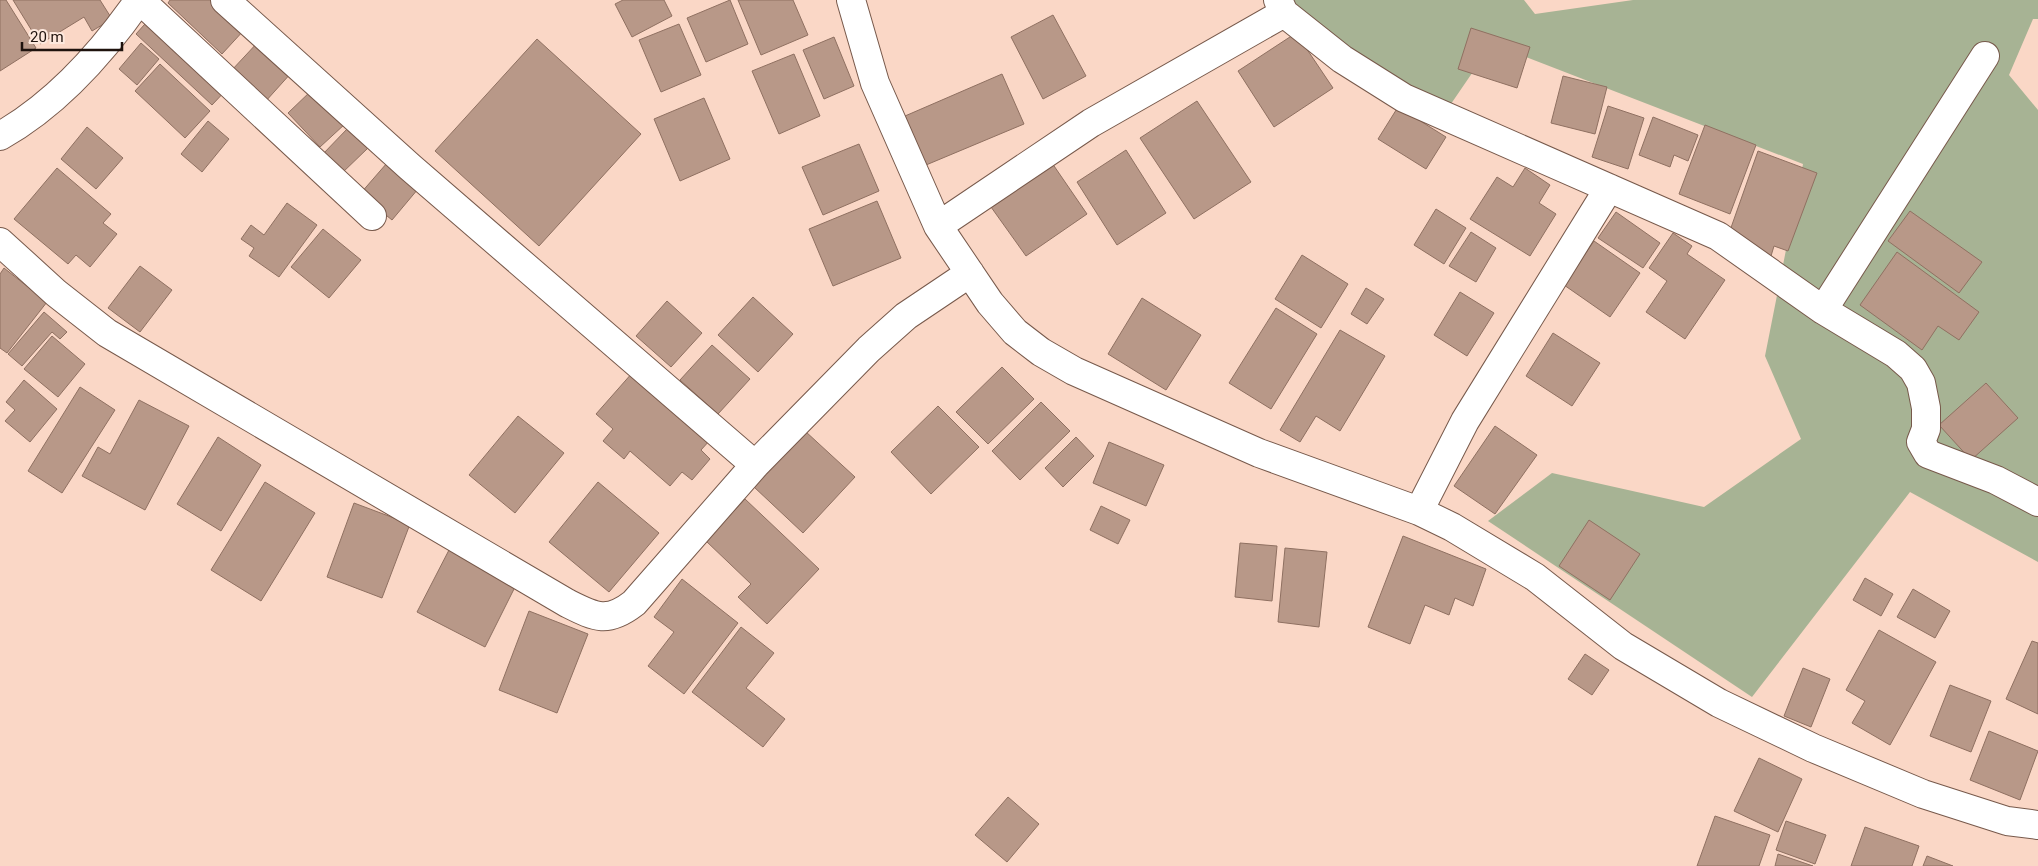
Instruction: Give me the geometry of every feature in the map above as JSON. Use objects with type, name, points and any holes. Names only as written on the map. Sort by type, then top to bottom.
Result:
[{"type":"street","points":[[0,136],[15,128],[80,74],[114,36],[140,0],[372,216]]},
{"type":"street","points":[[225,0],[410,167],[755,465]]},
{"type":"street","points":[[851,0],[875,84],[938,226],[990,303],[1016,332],[1041,352],[1074,371],[1259,453],[1419,511],[1452,528],[1535,577],[1623,646],[1719,703],[1813,748],[1923,794],[2007,821],[2038,826]]},
{"type":"street","points":[[938,226],[1091,123],[1281,7],[1342,59],[1404,98],[1718,236],[1823,310],[1896,354],[1913,369],[1921,383],[1926,408],[1926,429],[1921,442],[1928,454],[1996,480],[2038,502]]},
{"type":"street","points":[[1823,310],[1985,56]]},
{"type":"street","points":[[1419,511],[1465,421],[1609,188]]},
{"type":"street","points":[[0,242],[56,293],[107,333],[567,603],[593,616],[605,617],[615,615],[634,603],[755,465],[869,349],[906,316],[970,274]]},
{"type":"green space","points":[[1270,0],[1524,0],[1535,14],[1633,0],[2038,0],[2038,19],[2033,19],[2009,75],[2038,110],[2038,562],[1910,492],[1752,697],[1488,521],[1552,473],[1704,507],[1801,439],[1765,356],[1803,164],[1492,44],[1442,117]]},
{"type":"building","points":[[0,0],[6,0],[36,48],[0,71]]},
{"type":"building","points":[[13,0],[100,0],[112,19],[92,31],[84,17],[40,44]]},
{"type":"building","points":[[170,0],[215,0],[245,29],[222,54],[168,3]]},
{"type":"building","points":[[623,0],[664,0],[672,16],[632,37],[615,4]]},
{"type":"building","points":[[730,0],[748,44],[706,62],[687,18]]},
{"type":"building","points":[[738,0],[793,0],[808,35],[761,55]]},
{"type":"building","points":[[153,15],[229,87],[212,105],[136,34]]},
{"type":"building","points":[[1053,15],[1086,76],[1043,99],[1011,37]]},
{"type":"building","points":[[679,24],[701,75],[661,92],[639,40]]},
{"type":"building","points":[[1471,28],[1530,47],[1517,88],[1458,69]]},
{"type":"building","points":[[1296,33],[1333,88],[1274,127],[1238,71]]},
{"type":"building","points":[[834,37],[854,86],[824,99],[803,50]]},
{"type":"building","points":[[537,39],[641,134],[539,246],[435,151]]},
{"type":"building","points":[[259,41],[292,72],[265,102],[231,71]]},
{"type":"building","points":[[141,43],[159,59],[137,85],[119,69]]},
{"type":"building","points":[[794,54],[820,116],[779,134],[752,71]]},
{"type":"building","points":[[160,64],[210,111],[185,138],[135,91]]},
{"type":"building","points":[[1002,74],[1024,124],[926,165],[905,116]]},
{"type":"building","points":[[1563,76],[1607,87],[1595,134],[1551,123]]},
{"type":"building","points":[[312,90],[345,124],[320,147],[288,113]]},
{"type":"building","points":[[704,98],[730,159],[680,181],[654,119]]},
{"type":"building","points":[[1197,101],[1251,182],[1194,219],[1140,138]]},
{"type":"building","points":[[1608,106],[1644,118],[1628,169],[1592,157]]},
{"type":"building","points":[[1398,107],[1446,137],[1426,169],[1378,139]]},
{"type":"building","points":[[1653,117],[1698,135],[1688,161],[1674,155],[1670,167],[1639,155]]},
{"type":"building","points":[[208,121],[229,139],[202,172],[181,154]]},
{"type":"building","points":[[1705,125],[1756,145],[1730,214],[1679,194]]},
{"type":"building","points":[[87,127],[123,158],[96,189],[61,159]]},
{"type":"building","points":[[348,128],[368,148],[341,174],[322,155]]},
{"type":"building","points":[[859,144],[879,191],[823,215],[802,167]]},
{"type":"building","points":[[1126,150],[1166,213],[1117,245],[1077,182]]},
{"type":"building","points":[[1758,151],[1817,173],[1788,251],[1774,246],[1771,256],[1727,239]]},
{"type":"building","points":[[387,163],[418,189],[392,220],[360,194]]},
{"type":"building","points":[[1052,163],[1087,214],[1026,256],[991,207]]},
{"type":"building","points":[[57,168],[111,214],[103,223],[117,234],[90,267],[76,255],[68,264],[14,219]]},
{"type":"building","points":[[1525,168],[1550,185],[1539,203],[1556,214],[1530,256],[1470,219],[1497,177],[1513,187]]},
{"type":"building","points":[[877,201],[901,258],[833,286],[809,229]]},
{"type":"building","points":[[287,203],[317,225],[279,277],[249,256],[254,248],[241,239],[251,225],[264,235]]},
{"type":"building","points":[[1436,209],[1466,228],[1444,264],[1414,245]]},
{"type":"building","points":[[1910,211],[1982,262],[1959,293],[1888,241]]},
{"type":"building","points":[[1616,212],[1660,243],[1643,268],[1598,238]]},
{"type":"building","points":[[323,229],[361,260],[329,298],[291,267]]},
{"type":"building","points":[[1471,232],[1496,248],[1476,282],[1449,266]]},
{"type":"building","points":[[1673,233],[1692,246],[1687,254],[1725,280],[1685,339],[1646,312],[1667,281],[1649,268]]},
{"type":"building","points":[[1594,241],[1640,273],[1610,317],[1564,285]]},
{"type":"building","points":[[1897,252],[1979,312],[1959,340],[1938,326],[1922,350],[1860,305]]},
{"type":"building","points":[[1302,255],[1348,284],[1321,328],[1275,299]]},
{"type":"building","points":[[140,266],[172,290],[140,332],[108,308]]},
{"type":"building","points":[[4,268],[47,302],[7,353],[0,348],[0,274]]},
{"type":"building","points":[[1366,288],[1384,299],[1367,324],[1351,314]]},
{"type":"building","points":[[1460,292],[1494,313],[1467,356],[1434,335]]},
{"type":"building","points":[[753,297],[793,334],[758,372],[718,335]]},
{"type":"building","points":[[1142,298],[1201,335],[1166,390],[1108,354]]},
{"type":"building","points":[[667,301],[702,333],[671,367],[636,336]]},
{"type":"building","points":[[1276,308],[1317,334],[1271,409],[1229,383]]},
{"type":"building","points":[[44,312],[67,332],[60,339],[52,332],[22,366],[8,354]]},
{"type":"building","points":[[1340,330],[1385,356],[1340,431],[1316,416],[1300,442],[1280,430]]},
{"type":"building","points":[[1553,333],[1600,363],[1572,406],[1526,376]]},
{"type":"building","points":[[52,336],[85,364],[58,397],[24,369]]},
{"type":"building","points":[[712,345],[750,379],[718,414],[680,380]]},
{"type":"building","points":[[1002,367],[1034,399],[988,444],[956,412]]},
{"type":"building","points":[[633,372],[710,440],[701,450],[710,459],[692,480],[682,472],[670,486],[630,451],[624,459],[603,441],[613,429],[596,414]]},
{"type":"building","points":[[24,380],[57,409],[30,442],[5,421],[15,410],[6,402]]},
{"type":"building","points":[[1986,383],[2018,418],[1971,460],[1939,425]]},
{"type":"building","points":[[80,387],[115,410],[62,493],[28,471]]},
{"type":"building","points":[[139,400],[189,426],[145,510],[82,476],[98,447],[110,454]]},
{"type":"building","points":[[1041,402],[1070,431],[1020,480],[992,451]]},
{"type":"building","points":[[938,406],[979,447],[931,494],[891,452]]},
{"type":"building","points":[[518,416],[564,453],[515,513],[469,475]]},
{"type":"building","points":[[1495,426],[1537,455],[1495,514],[1454,486]]},
{"type":"building","points":[[805,431],[855,477],[803,533],[754,487]]},
{"type":"building","points":[[218,437],[261,465],[221,531],[177,504]]},
{"type":"building","points":[[1076,437],[1094,456],[1063,487],[1045,468]]},
{"type":"building","points":[[1109,442],[1164,465],[1146,506],[1093,483]]},
{"type":"building","points":[[265,482],[315,513],[261,601],[211,570]]},
{"type":"building","points":[[598,482],[659,533],[609,592],[549,542]]},
{"type":"building","points":[[745,499],[819,569],[767,624],[738,597],[751,584],[706,541]]},
{"type":"building","points":[[354,503],[410,524],[382,598],[327,577]]},
{"type":"building","points":[[1101,506],[1130,520],[1118,544],[1090,530]]},
{"type":"building","points":[[1589,520],[1640,554],[1610,600],[1559,566]]},
{"type":"building","points":[[1403,536],[1486,569],[1473,606],[1455,598],[1449,615],[1425,605],[1410,644],[1368,627]]},
{"type":"building","points":[[1240,543],[1277,546],[1272,601],[1235,597]]},
{"type":"building","points":[[1285,548],[1327,552],[1319,627],[1278,622]]},
{"type":"building","points":[[449,550],[516,585],[485,647],[417,612]]},
{"type":"building","points":[[1865,578],[1893,594],[1881,616],[1853,600]]},
{"type":"building","points":[[682,579],[738,623],[684,694],[648,666],[674,632],[654,617]]},
{"type":"building","points":[[1913,589],[1950,611],[1935,638],[1897,617]]},
{"type":"building","points":[[529,611],[588,634],[557,713],[499,690]]},
{"type":"building","points":[[741,627],[774,653],[746,688],[785,719],[763,747],[692,692]]},
{"type":"building","points":[[1879,630],[1936,662],[1890,745],[1852,723],[1865,701],[1846,690]]},
{"type":"building","points":[[2032,641],[2038,643],[2038,714],[2006,699]]},
{"type":"building","points":[[1585,654],[1609,670],[1592,695],[1568,679]]},
{"type":"building","points":[[1803,668],[1830,679],[1811,727],[1784,716]]},
{"type":"building","points":[[1950,685],[1991,701],[1971,752],[1930,736]]},
{"type":"building","points":[[1989,731],[2038,751],[2020,800],[1970,780]]},
{"type":"building","points":[[1759,758],[1802,779],[1778,832],[1734,811]]},
{"type":"building","points":[[1008,797],[1039,824],[1007,862],[975,835]]},
{"type":"building","points":[[1715,816],[1770,835],[1759,866],[1697,866]]},
{"type":"building","points":[[1786,821],[1826,835],[1815,864],[1776,850]]},
{"type":"building","points":[[1865,827],[1919,846],[1912,866],[1851,866]]},
{"type":"building","points":[[1778,854],[1813,866],[1775,866]]},
{"type":"building","points":[[1927,856],[1953,866],[1923,866]]}]
